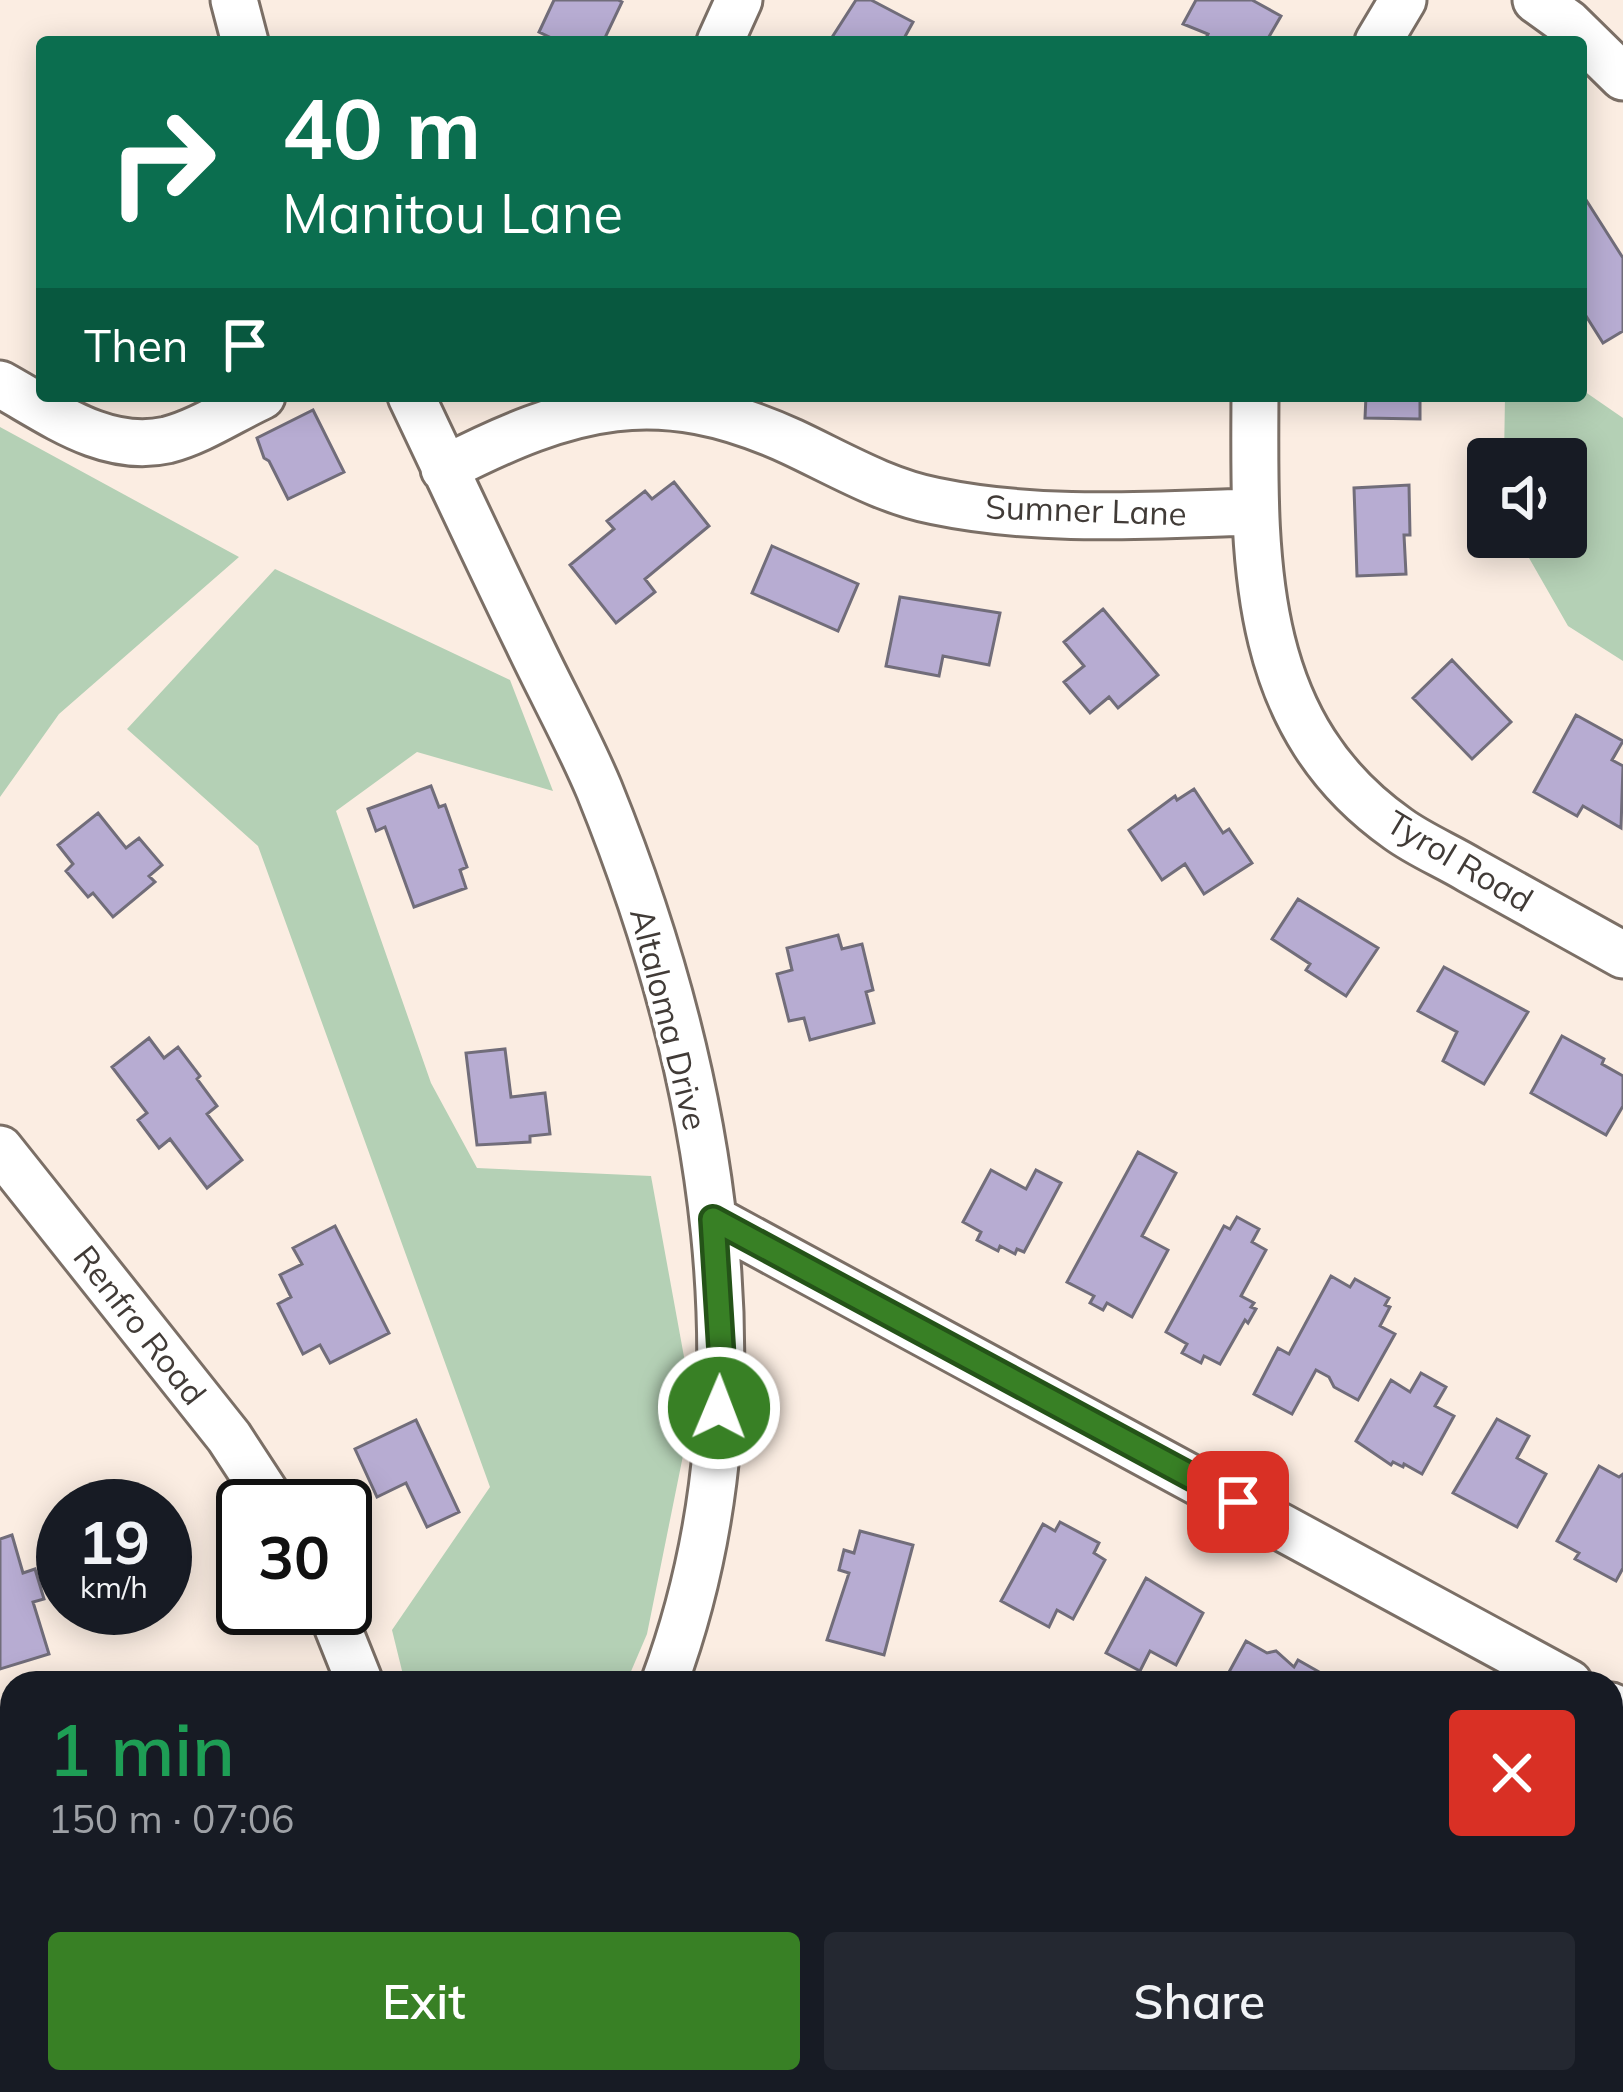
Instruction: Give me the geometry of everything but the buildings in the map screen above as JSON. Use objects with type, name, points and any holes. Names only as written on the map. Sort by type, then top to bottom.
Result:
[{"type":"street","points":[[234,0],[243,36]]},
{"type":"street","points":[[723,36],[739,0]]},
{"type":"street","points":[[1382,36],[1403,0]]},
{"type":"street","points":[[1536,0],[1581,36]]},
{"type":"street","points":[[1587,42],[1623,77]]},
{"type":"street","points":[[0,384],[87,432],[133,445],[171,439],[249,402]]},
{"type":"street","name":"Altaloma Drive","points":[[414,402],[596,784],[667,982],[686,1058],[713,1219],[722,1363],[717,1453],[688,1610],[668,1671]]},
{"type":"street","name":"Sumner Lane","points":[[444,469],[499,441],[578,413],[657,402]]},
{"type":"street","name":"Sumner Lane","points":[[670,402],[747,422],[886,488],[931,500],[1032,515],[1254,512]]},
{"type":"street","name":"Tyrol Road","points":[[1255,402],[1254,512],[1270,642],[1297,718],[1332,766],[1399,829],[1623,956]]},
{"type":"street","name":"Renfro Road","points":[[0,1148],[229,1437],[256,1479]]},
{"type":"street","points":[[713,1219],[1547,1671]]},
{"type":"street","points":[[341,1635],[355,1671]]},
{"type":"green space","points":[[1587,393],[1623,418],[1623,661],[1568,626],[1529,558],[1587,558],[1587,438],[1504,438],[1505,402],[1587,402]]},
{"type":"green space","points":[[0,427],[239,557],[59,714],[0,797]]},
{"type":"green space","points":[[275,569],[510,680],[553,791],[417,752],[336,811],[431,1083],[477,1168],[651,1176],[693,1406],[647,1634],[631,1671],[402,1671],[392,1630],[490,1487],[258,846],[127,729]]},
{"type":"route","points":[[719,1408],[722,1363],[713,1219],[1238,1502]]}]
